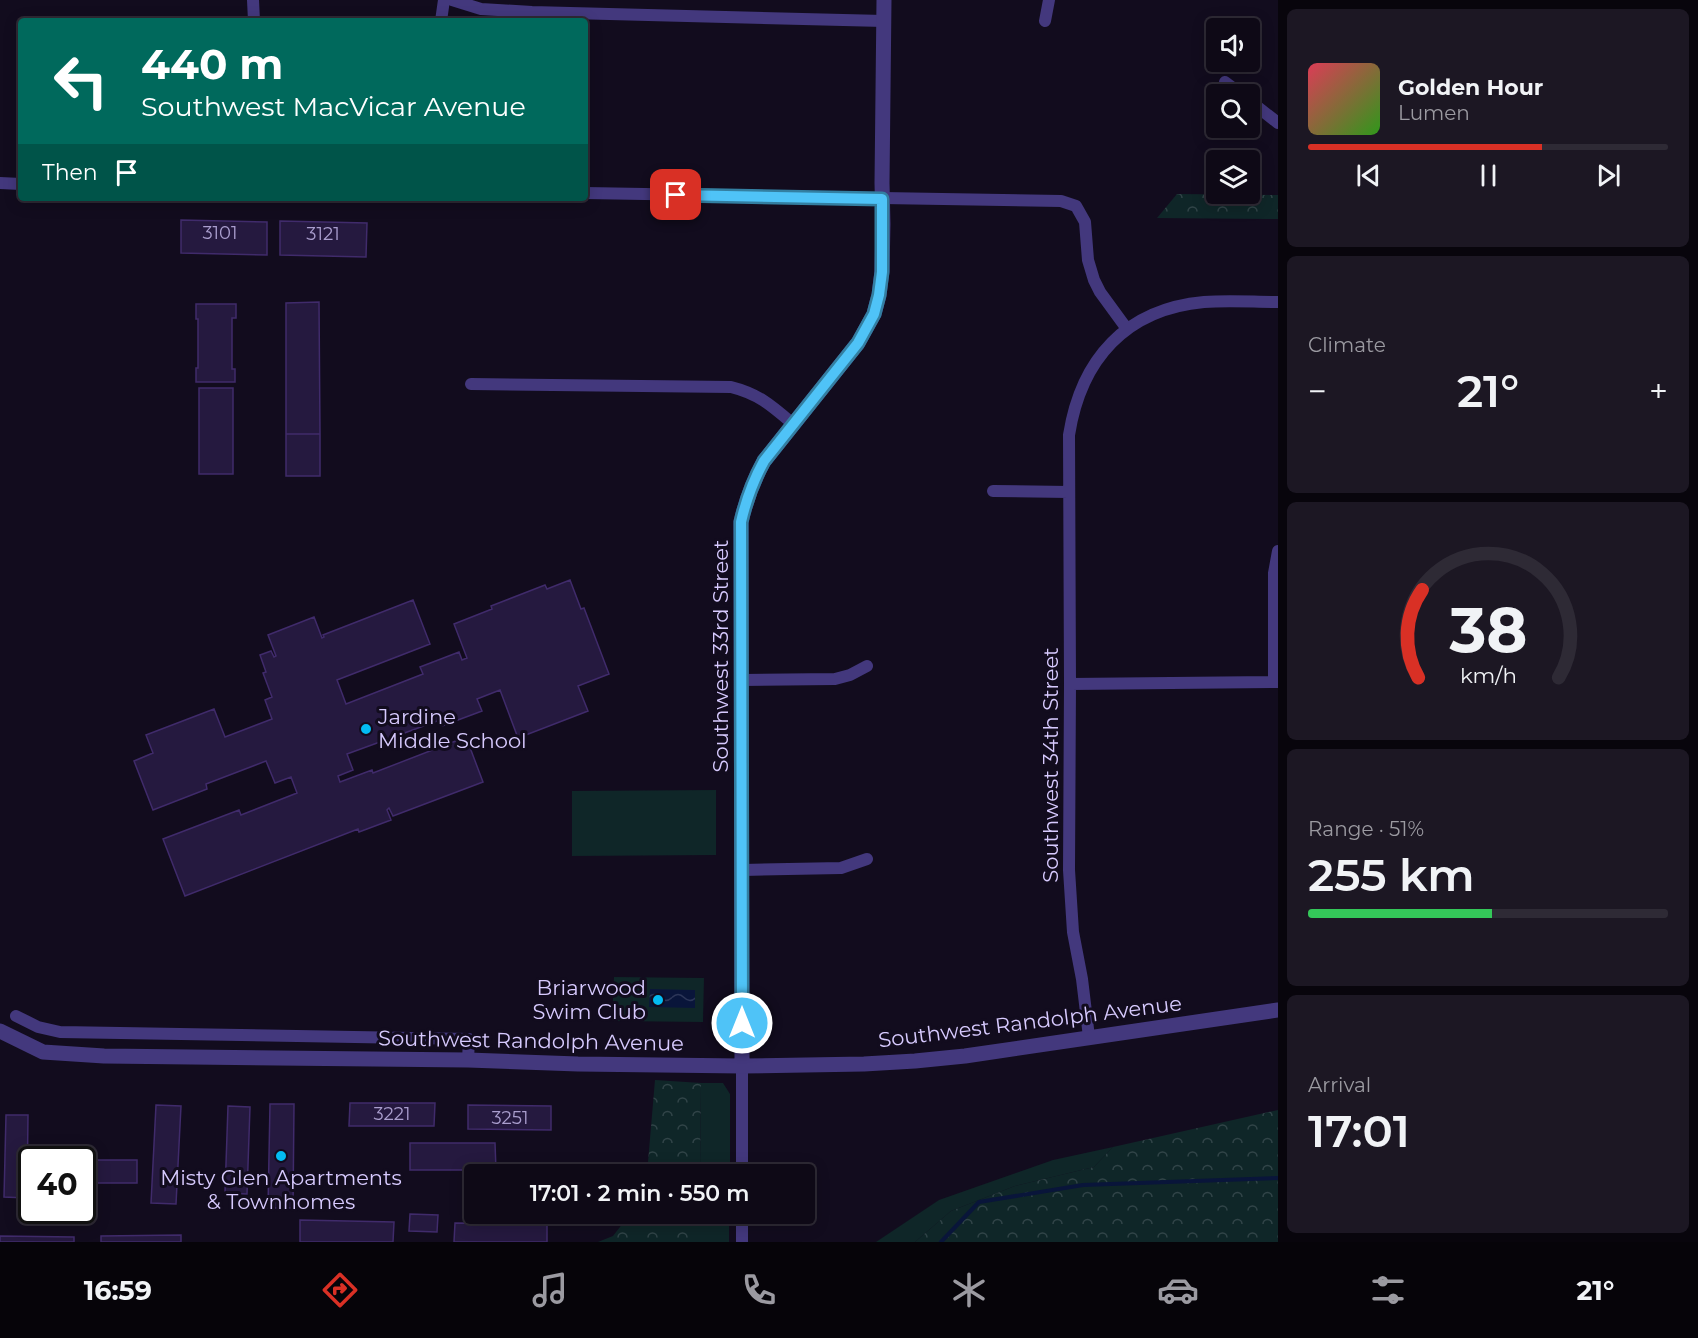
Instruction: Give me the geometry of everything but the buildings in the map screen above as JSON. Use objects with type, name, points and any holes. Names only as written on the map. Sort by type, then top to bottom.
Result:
[{"type":"street","points":[[253,0],[254,18]]},
{"type":"street","points":[[441,18],[444,0]]},
{"type":"street","points":[[452,0],[482,9],[532,12],[884,21]]},
{"type":"street","name":"Southwest 33rd Street","points":[[742,1164],[741,522],[754,479],[764,461],[858,343],[874,314],[882,272],[884,0]]},
{"type":"street","points":[[1045,21],[1049,0]]},
{"type":"street","points":[[1260,109],[1278,123]]},
{"type":"street","points":[[0,183],[18,184]]},
{"type":"street","points":[[588,194],[1061,201],[1076,206],[1085,222],[1088,261],[1094,280],[1127,329]]},
{"type":"street","name":"Southwest 34th Street","points":[[1089,1037],[1071,914],[1069,870],[1069,435],[1077,397],[1097,359],[1111,343],[1127,329],[1148,318],[1192,304],[1278,302]]},
{"type":"street","points":[[471,384],[731,387],[760,397],[793,424]]},
{"type":"street","points":[[993,491],[1069,492]]},
{"type":"street","points":[[1070,684],[1276,682],[1274,573],[1278,551]]},
{"type":"street","points":[[742,680],[835,678],[850,675],[867,666]]},
{"type":"street","points":[[742,870],[841,868],[867,859]]},
{"type":"street","name":"Southwest Randolph Avenue","points":[[0,1031],[43,1052],[118,1056],[742,1066],[915,1061],[965,1056],[1278,1010]]},
{"type":"street","points":[[16,1016],[38,1027],[60,1032],[469,1039],[468,1060]]},
{"type":"street","points":[[118,1056],[119,1034]]},
{"type":"street","points":[[255,1036],[255,1058]]},
{"type":"street","points":[[742,1224],[742,1242]]},
{"type":"green space","points":[[1177,194],[1206,194],[1206,204],[1260,204],[1260,195],[1278,195],[1278,219],[1157,218]]},
{"type":"green space","points":[[716,790],[716,855],[572,856],[572,791]]},
{"type":"green space","name":"Briarwood Swim Club","points":[[614,977],[704,978],[703,1022],[612,1021]]},
{"type":"green space","points":[[655,1080],[701,1083],[700,1164],[648,1164]]},
{"type":"green space","points":[[701,1083],[723,1083],[730,1094],[730,1164],[700,1164]]},
{"type":"green space","points":[[1278,1110],[1278,1242],[915,1242],[951,1211],[1015,1186],[1094,1167],[1113,1147]]},
{"type":"green space","points":[[1113,1147],[1094,1167],[1015,1186],[951,1211],[915,1242],[876,1242],[939,1200],[1053,1160]]},
{"type":"green space","points":[[622,1224],[700,1224],[700,1242],[598,1242],[613,1236]]},
{"type":"green space","points":[[700,1224],[729,1224],[729,1242],[700,1242]]},
{"type":"water","points":[[650,989],[695,990],[695,1008],[649,1007]]},
{"type":"waterway","points":[[941,1242],[979,1202],[1083,1185],[1278,1178]]},
{"type":"place","name":"Jardine Middle School","points":[[366,729]]},
{"type":"place","name":"Briarwood Swim Club","points":[[658,1000]]},
{"type":"place","name":"Misty Glen Apartments & Townhomes","points":[[281,1156]]},
{"type":"route","points":[[676,195],[882,199],[882,272],[874,314],[858,343],[764,461],[754,479],[741,522],[742,1023]]}]
